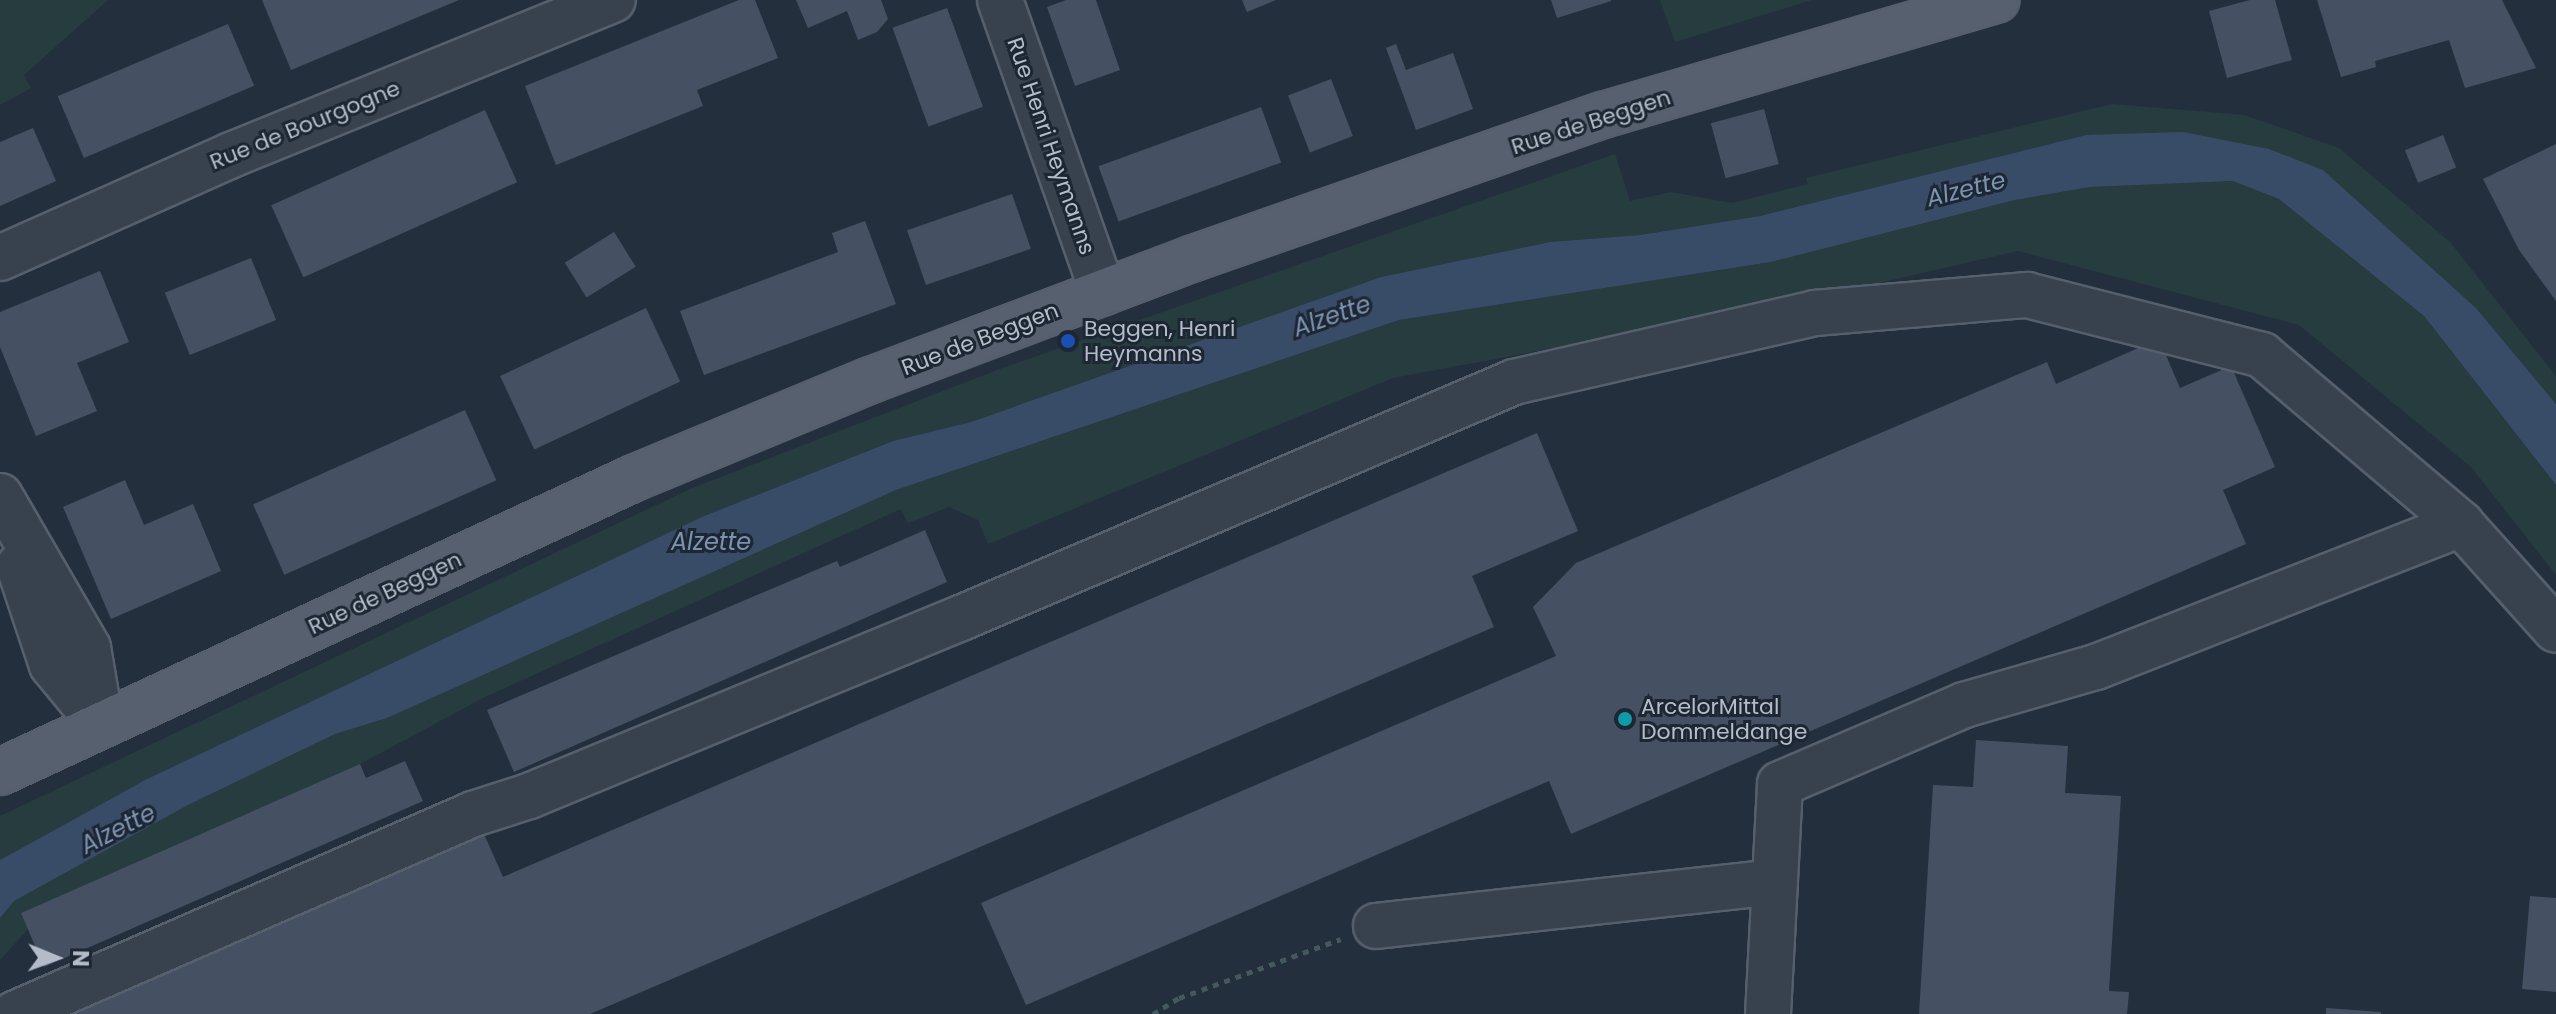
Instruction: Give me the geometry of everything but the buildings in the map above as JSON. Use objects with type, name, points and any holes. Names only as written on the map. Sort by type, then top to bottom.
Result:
[{"type":"main road","name":"Rue de Beggen","points":[[0,772],[634,478],[1103,292],[1603,115],[1997,0]]},
{"type":"street","name":"Rue de Bourgogne","points":[[0,258],[231,155],[613,0]]},
{"type":"street","name":"Rue Henri Heymanns","points":[[1000,0],[1103,292]]},
{"type":"street","points":[[14,1014],[473,814],[529,796],[947,624],[1514,382],[1815,313],[2027,295],[2262,355],[2461,524],[2556,630]]},
{"type":"street","points":[[0,496],[88,648],[101,724]]},
{"type":"street","points":[[0,508],[52,665],[101,724]]},
{"type":"street","points":[[1768,1014],[1780,784],[1964,705],[2096,667],[2461,524]]},
{"type":"street","points":[[1376,926],[1775,882]]},
{"type":"path","points":[[1153,1014],[1179,998],[1376,926]]},
{"type":"green space","points":[[0,0],[108,0],[24,75],[31,88],[0,105]]},
{"type":"green space","points":[[1660,0],[1812,0],[1675,42]]},
{"type":"green space","points":[[2112,104],[2244,115],[2339,148],[2450,242],[2556,376],[2556,404],[2476,308],[2323,170],[2086,135],[1760,216],[1640,235],[1550,242],[1381,277],[971,422],[893,441],[704,516],[147,779],[0,860],[0,816],[690,489],[1005,367],[1615,154],[1630,201],[1671,192],[1732,203],[1808,184],[1806,178]]},
{"type":"green space","points":[[2233,181],[2279,199],[2424,316],[2556,485],[2556,575],[2471,467],[2299,325],[2018,251],[1779,306],[1393,378],[988,544],[978,520],[949,507],[908,523],[901,509],[485,697],[360,764],[21,913],[28,929],[0,960],[0,918],[13,901],[188,805],[335,734],[387,718],[896,490],[1399,320],[1771,262],[2015,200],[2090,187]]},
{"type":"water","name":"Alzette","points":[[2183,132],[2269,149],[2323,170],[2476,308],[2556,404],[2556,485],[2424,316],[2279,199],[2233,181],[2090,187],[2015,200],[1771,262],[1399,320],[896,490],[387,718],[335,734],[188,805],[14,901],[0,918],[0,860],[147,779],[704,516],[893,441],[971,422],[1381,277],[1550,242],[1640,235],[1760,216],[2086,135]]},
{"type":"place","name":"Beggen, Henri Heymanns","points":[[1068,341]]},
{"type":"place","name":"ArcelorMittal Dommeldange","points":[[1625,719]]}]
